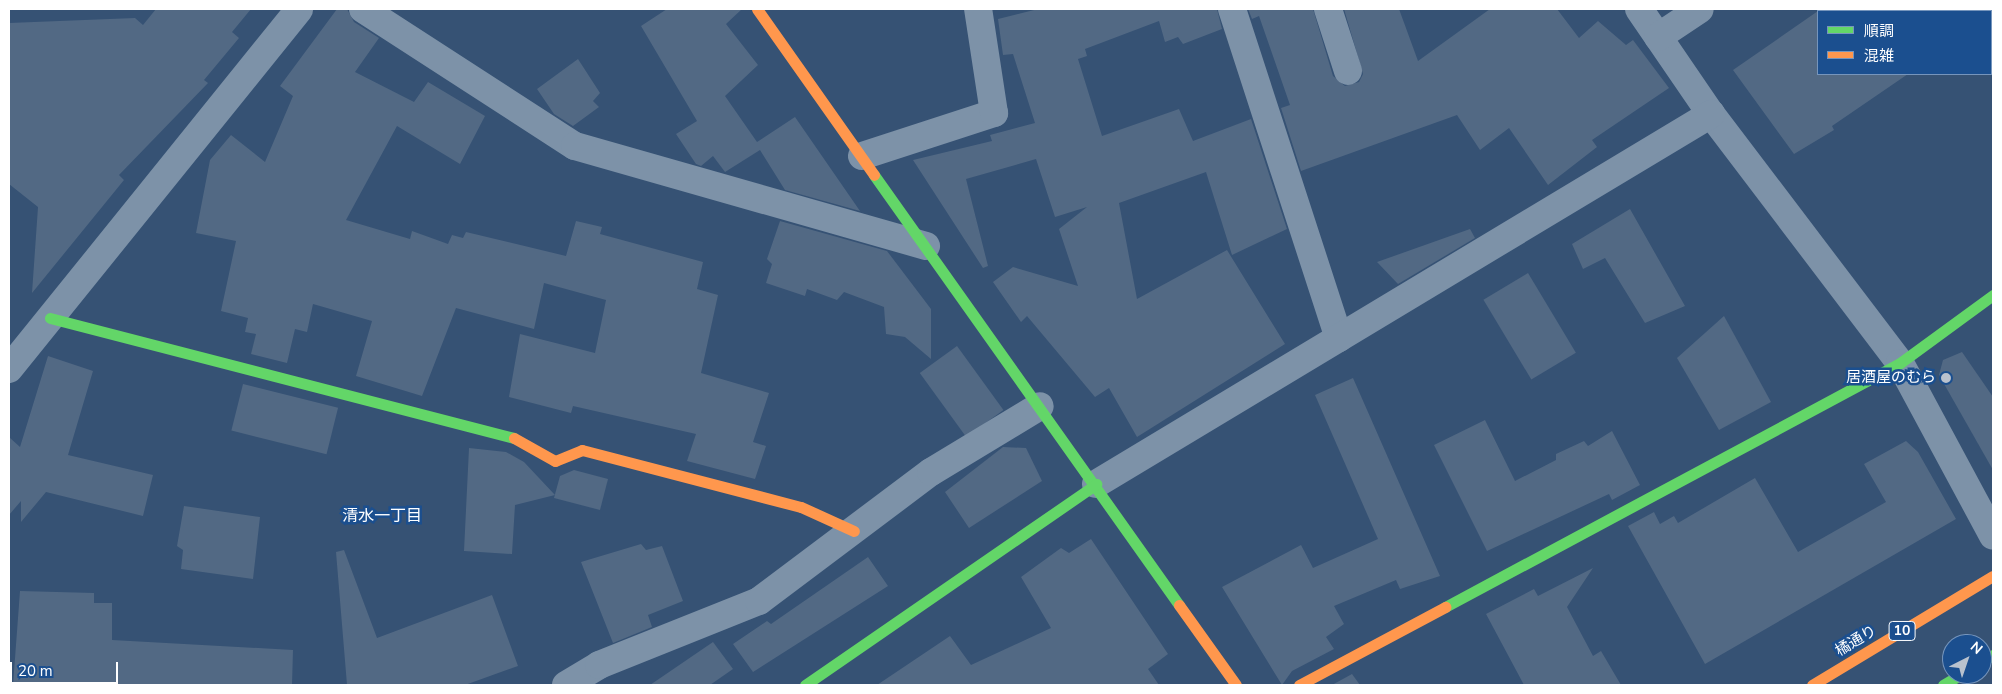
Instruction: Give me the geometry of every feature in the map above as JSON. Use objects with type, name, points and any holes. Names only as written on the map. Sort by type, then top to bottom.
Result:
[{"type":"main road","points":[[757,9],[1096,484],[1236,685]]},
{"type":"main road","points":[[1299,685],[1900,363],[1993,295]]},
{"type":"main road","points":[[50,318],[512,437],[555,461],[582,450],[801,508],[854,531]]},
{"type":"main road","points":[[805,685],[1096,484]]},
{"type":"main road","name":"橘通り","points":[[1812,685],[1993,576]]},
{"type":"street","points":[[9,369],[299,9]]},
{"type":"street","points":[[363,9],[575,146],[926,246]]},
{"type":"street","points":[[862,156],[994,113],[978,9]]},
{"type":"street","points":[[1232,9],[1339,338]]},
{"type":"street","points":[[1328,9],[1348,72]]},
{"type":"street","points":[[1639,9],[1711,114],[1900,363],[1993,536]]},
{"type":"street","points":[[1658,37],[1700,9]]},
{"type":"street","points":[[1096,484],[1711,114]]},
{"type":"street","points":[[566,685],[599,665],[759,601],[931,472],[1040,406]]},
{"type":"building","points":[[156,9],[251,9],[232,32],[239,38],[204,80],[208,83],[119,175],[124,180],[32,293],[38,207],[9,184],[9,23],[135,18],[143,25]]},
{"type":"building","points":[[337,9],[347,9],[354,22],[379,38],[355,72],[414,102],[428,82],[485,116],[460,164],[397,126],[346,220],[410,239],[412,231],[448,244],[452,235],[463,238],[466,232],[566,256],[576,221],[602,227],[600,234],[703,262],[697,289],[718,295],[701,373],[769,393],[753,442],[766,446],[755,479],[687,461],[696,434],[573,406],[571,413],[509,397],[520,334],[595,353],[606,300],[544,283],[534,329],[456,308],[422,396],[356,376],[372,321],[313,304],[307,332],[295,329],[287,363],[251,354],[256,334],[245,332],[248,318],[221,311],[236,241],[196,233],[210,160],[231,135],[265,162],[293,96],[280,86]]},
{"type":"building","points":[[667,9],[742,9],[726,24],[758,65],[725,96],[757,142],[795,117],[860,211],[785,190],[760,150],[725,172],[713,156],[701,166],[696,164],[676,134],[697,121],[641,26]]},
{"type":"building","points":[[1038,9],[1217,9],[1222,29],[1183,44],[1178,37],[1165,42],[1159,21],[1085,49],[1087,56],[1078,59],[1102,136],[1179,109],[1193,141],[1251,119],[1287,229],[1232,255],[1206,172],[1119,203],[1137,299],[1227,250],[1285,344],[1137,437],[1109,388],[1095,397],[1027,316],[1021,322],[993,282],[1013,267],[1078,286],[1059,229],[1087,207],[1055,217],[1036,159],[966,179],[988,266],[983,268],[913,160],[992,141],[990,135],[1035,123],[1013,54],[1003,55],[998,19]]},
{"type":"building","points":[[1248,9],[1313,9],[1333,76],[1345,86],[1359,82],[1363,74],[1344,9],[1399,9],[1418,61],[1490,9],[1557,9],[1579,38],[1598,21],[1626,45],[1633,40],[1669,88],[1592,140],[1597,147],[1548,185],[1509,128],[1480,150],[1457,115],[1301,171],[1281,108],[1290,105],[1259,16],[1252,19]]},
{"type":"building","points":[[1817,12],[1817,75],[1907,75],[1832,126],[1834,130],[1794,154],[1733,70]]},
{"type":"building","points":[[578,59],[600,93],[593,101],[599,107],[573,126],[554,114],[537,89]]},
{"type":"building","points":[[1630,209],[1685,306],[1645,323],[1605,258],[1583,269],[1572,244]]},
{"type":"building","points":[[780,221],[887,251],[931,309],[931,359],[905,337],[886,334],[884,307],[844,292],[837,300],[807,289],[805,296],[766,283],[772,264],[767,259]]},
{"type":"building","points":[[1470,229],[1475,238],[1398,284],[1377,262]]},
{"type":"building","points":[[1528,273],[1576,353],[1531,379],[1483,300]]},
{"type":"building","points":[[1724,316],[1771,402],[1719,430],[1677,358]]},
{"type":"building","points":[[957,346],[1003,410],[966,437],[920,373]]},
{"type":"building","points":[[1962,352],[1993,397],[1993,470],[1939,375],[1943,360]]},
{"type":"building","points":[[48,356],[93,371],[68,455],[153,475],[143,516],[46,492],[21,522],[21,501],[9,515],[9,437],[20,447]]},
{"type":"building","points":[[1353,378],[1440,576],[1400,589],[1396,580],[1334,606],[1344,624],[1326,637],[1334,649],[1292,671],[1282,685],[1222,587],[1301,545],[1313,568],[1378,539],[1315,395]]},
{"type":"building","points":[[243,384],[338,408],[326,454],[231,431]]},
{"type":"building","points":[[1485,420],[1515,481],[1556,460],[1556,454],[1584,441],[1588,446],[1612,431],[1640,485],[1612,500],[1609,494],[1487,551],[1434,445]]},
{"type":"building","points":[[1906,441],[1918,452],[1956,519],[1705,664],[1628,526],[1654,512],[1660,524],[1674,516],[1678,523],[1755,478],[1798,552],[1886,502],[1864,464]]},
{"type":"building","points":[[1003,447],[1026,448],[1042,481],[969,528],[945,492]]},
{"type":"building","points":[[469,448],[506,452],[524,462],[555,495],[515,505],[512,554],[464,551]]},
{"type":"building","points":[[574,470],[608,479],[600,510],[554,498],[560,476]]},
{"type":"building","points":[[184,506],[260,517],[253,579],[181,569],[183,550],[177,546]]},
{"type":"building","points":[[1091,539],[1168,654],[1148,669],[1159,685],[877,685],[950,636],[971,665],[1051,628],[1021,577],[1061,548],[1069,553]]},
{"type":"building","points":[[641,544],[646,550],[662,546],[683,601],[648,615],[652,627],[613,643],[581,562]]},
{"type":"building","points":[[344,550],[377,638],[492,595],[518,666],[465,685],[347,685],[336,552]]},
{"type":"building","points":[[868,557],[888,586],[753,672],[733,644],[767,621],[771,624]]},
{"type":"building","points":[[1593,568],[1567,607],[1593,656],[1601,651],[1621,685],[1524,685],[1486,614],[1534,589],[1538,596]]},
{"type":"building","points":[[20,591],[94,593],[94,603],[112,603],[112,640],[293,650],[292,685],[13,685]]},
{"type":"building","points":[[713,642],[733,669],[710,685],[650,685]]},
{"type":"building","points":[[1352,674],[1360,685],[1332,685]]},
{"type":"traffic: fast","points":[[874,175],[1179,605]]},
{"type":"traffic: fast","points":[[1445,607],[1900,363],[1993,295]]},
{"type":"traffic: fast","points":[[50,318],[514,438]]},
{"type":"traffic: fast","points":[[805,685],[1096,484]]},
{"type":"traffic: slow","points":[[757,9],[874,175]]},
{"type":"traffic: slow","points":[[514,438],[555,461],[582,450],[801,507],[854,531]]},
{"type":"traffic: slow","points":[[1812,685],[1993,576]]},
{"type":"traffic: slow","points":[[1179,605],[1236,685]]},
{"type":"traffic: slow","points":[[1299,685],[1445,607]]},
{"type":"place","name":"居酒屋のむら","points":[[1946,378]]},
{"type":"district","name":"清水一丁目","points":[[382,516]]}]
